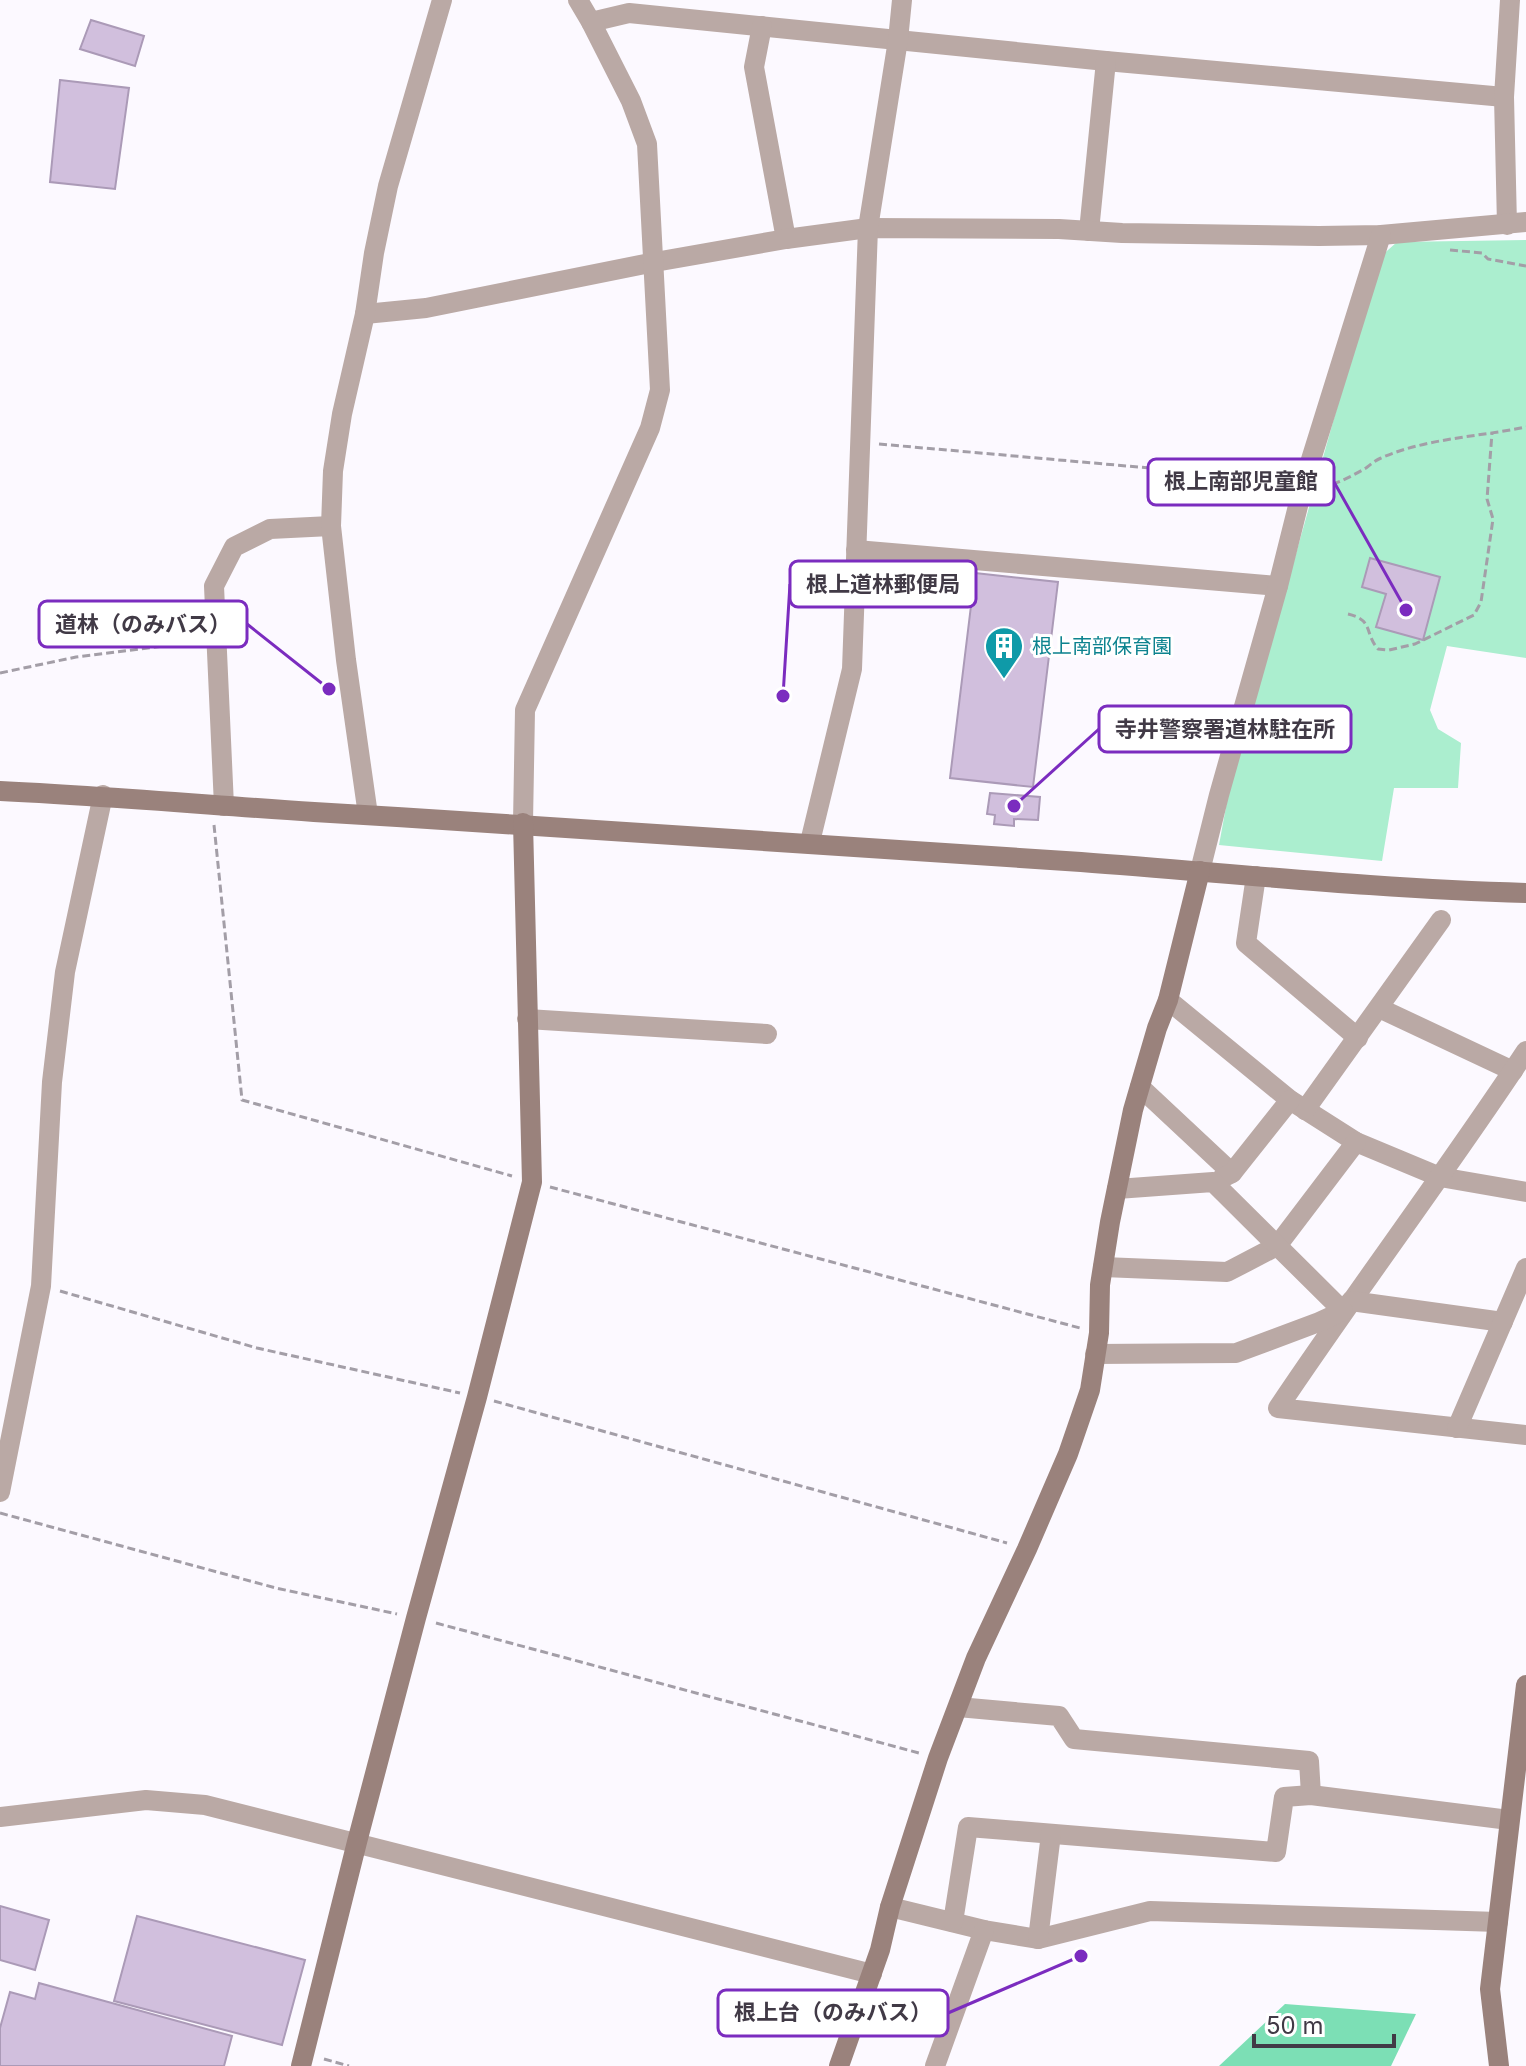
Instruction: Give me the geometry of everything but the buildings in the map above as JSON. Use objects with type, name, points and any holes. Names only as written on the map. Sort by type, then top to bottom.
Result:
[{"type":"street","points":[[368,815],[331,526],[333,471],[388,186],[442,0]]},
{"type":"street","points":[[303,2060],[357,1842],[532,1182],[523,823],[525,710],[650,428],[660,390],[647,144],[631,101],[578,0]]},
{"type":"street","points":[[810,842],[852,669],[868,228],[902,0]]},
{"type":"street","points":[[365,314],[426,308],[655,262],[868,228],[1059,229],[1283,236],[1381,235],[1516,224],[1504,97],[1510,0]]},
{"type":"street","points":[[591,22],[629,13],[1504,97]]},
{"type":"street","points":[[762,26],[754,67],[786,239]]},
{"type":"street","points":[[1089,231],[1106,61]]},
{"type":"street","points":[[839,2066],[880,1950],[890,1907],[938,1758],[976,1658],[1068,1454],[1090,1390],[1099,1333],[1100,1285],[1133,1110],[1168,1000],[1219,795],[1381,235]]},
{"type":"street","points":[[218,806],[214,586],[234,547],[270,529],[331,526]]},
{"type":"street","points":[[856,550],[1278,586]]},
{"type":"street","points":[[0,791],[103,795],[218,806],[810,842],[1451,891],[1526,893]]},
{"type":"street","points":[[0,1492],[41,1286],[52,1082],[65,972],[103,795]]},
{"type":"street","points":[[1256,876],[1246,943],[1358,1038]]},
{"type":"street","points":[[1117,1189],[1213,1182],[1232,1173],[1358,1038],[1441,920]]},
{"type":"street","points":[[1168,1000],[1298,1105],[1356,1142],[1440,1177],[1526,1192]]},
{"type":"street","points":[[1379,1008],[1513,1071]]},
{"type":"street","points":[[527,1019],[767,1034]]},
{"type":"street","points":[[1526,1051],[1278,1408],[1526,1435]]},
{"type":"street","points":[[1140,1087],[1232,1173]]},
{"type":"street","points":[[1103,1267],[1227,1272],[1277,1246],[1356,1142]]},
{"type":"street","points":[[1213,1182],[1277,1246],[1347,1306],[1503,1322]]},
{"type":"street","points":[[1457,1428],[1526,1268]]},
{"type":"street","points":[[1095,1354],[1236,1353],[1319,1322],[1347,1306]]},
{"type":"street","points":[[1499,2066],[1490,1989],[1526,1685]]},
{"type":"street","points":[[958,1707],[1059,1716],[1074,1739],[1309,1761],[1311,1795]]},
{"type":"street","points":[[953,1922],[968,1827],[1276,1852],[1284,1797],[1311,1795],[1509,1820]]},
{"type":"street","points":[[0,1817],[146,1800],[205,1805],[872,1974]]},
{"type":"street","points":[[1038,1939],[1051,1834]]},
{"type":"street","points":[[890,1907],[984,1930],[1038,1939],[1150,1911],[1498,1922]]},
{"type":"street","points":[[935,2066],[984,1930]]},
{"type":"path","points":[[1446,249],[1482,253],[1488,259],[1526,266]]},
{"type":"path","points":[[859,442],[1331,486],[1379,458],[1412,448],[1526,427]]},
{"type":"path","points":[[1348,614],[1360,617],[1368,625],[1378,649],[1389,650],[1415,644],[1474,615],[1481,602],[1492,536],[1493,519],[1487,499],[1492,433]]},
{"type":"path","points":[[0,673],[76,657],[216,640]]},
{"type":"path","points":[[218,806],[242,1100],[532,1182],[1099,1333]]},
{"type":"path","points":[[41,1286],[257,1348],[477,1397],[1027,1549]]},
{"type":"path","points":[[0,1513],[276,1588],[416,1618],[938,1758]]},
{"type":"path","points":[[303,2060],[349,2066]]},
{"type":"green space","points":[[1526,240],[1526,658],[1447,646],[1430,710],[1438,729],[1461,743],[1458,788],[1394,788],[1382,861],[1219,845],[1228,796],[1379,258],[1397,242]]},
{"type":"green space","points":[[1285,2004],[1416,2014],[1391,2066],[1219,2066]]},
{"type":"place","name":"根上南部児童館","points":[[1406,610]]},
{"type":"place","name":"根上南部保育園","points":[[1004,680]]},
{"type":"place","name":"道林（のみバス）","points":[[329,689]]},
{"type":"place","name":"根上道林郵便局","points":[[783,696]]},
{"type":"place","name":"寺井警察署道林駐在所","points":[[1014,806]]},
{"type":"place","name":"根上台（のみバス）","points":[[1081,1956]]}]
